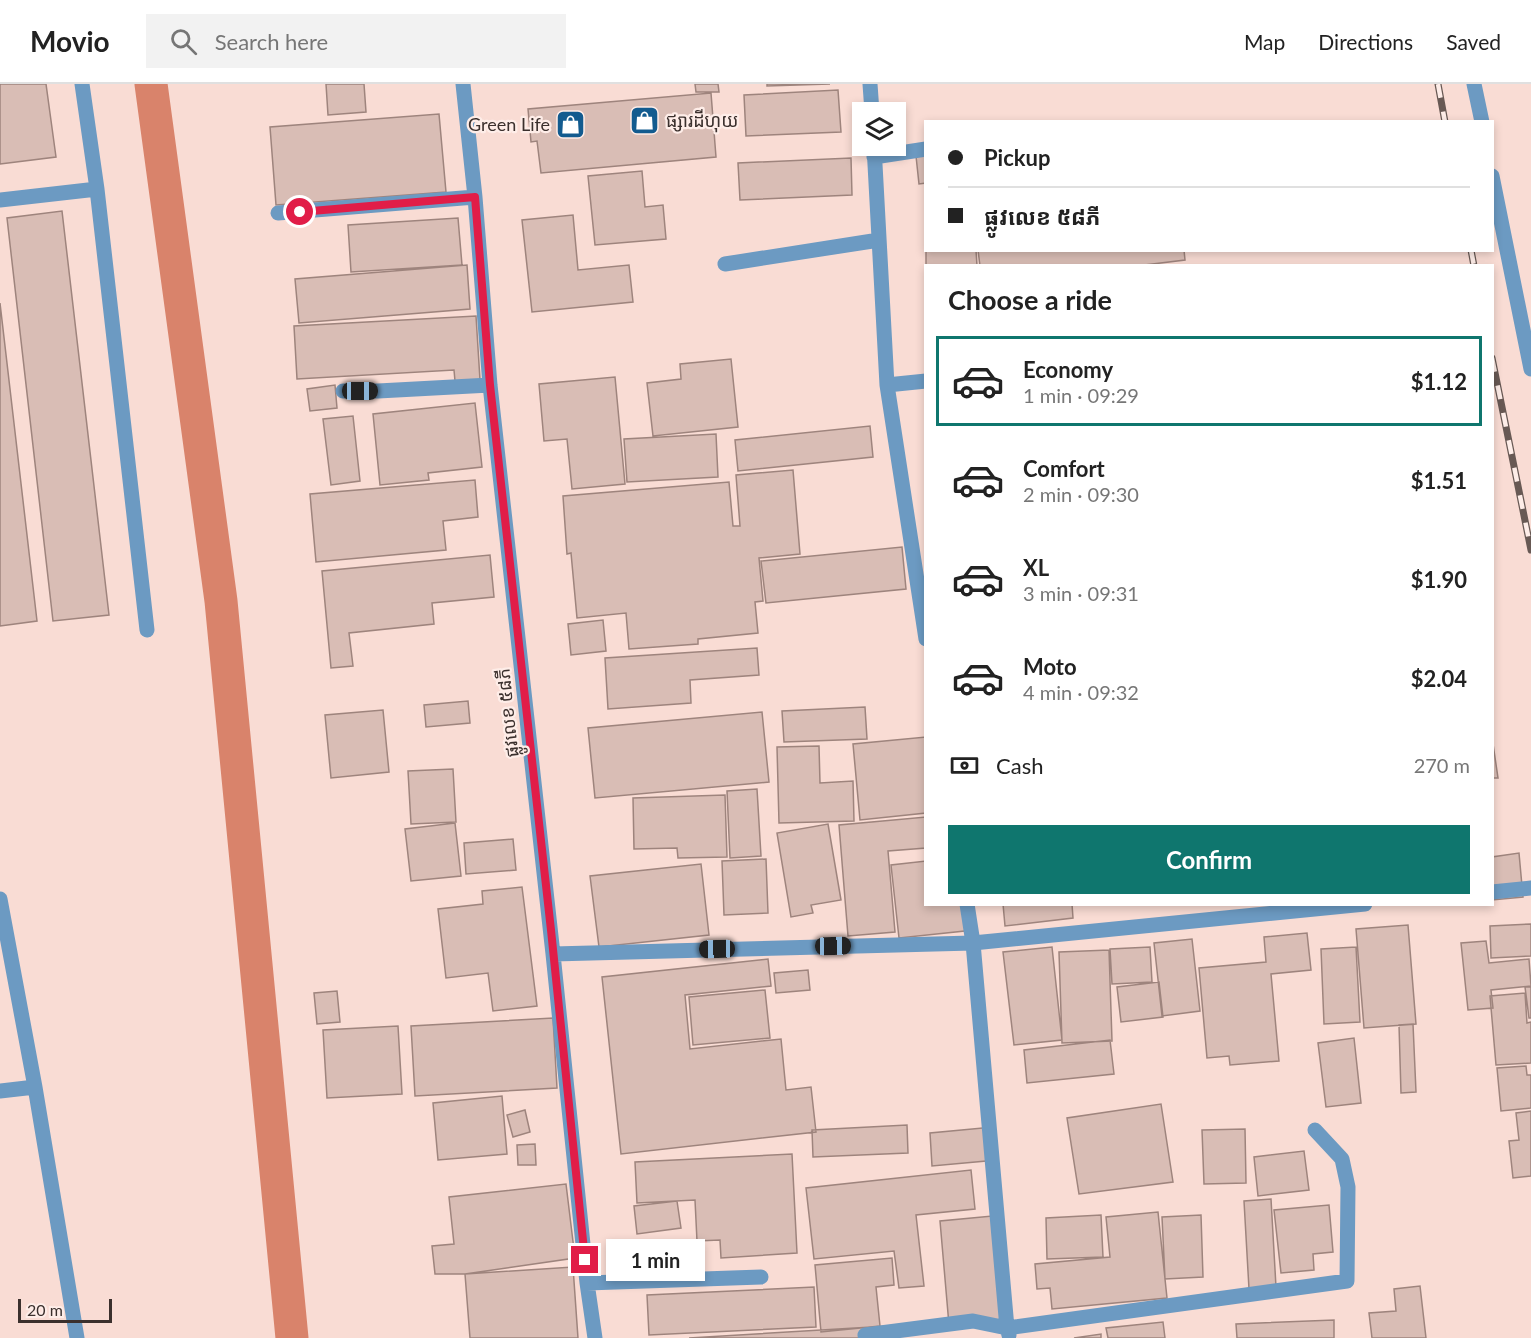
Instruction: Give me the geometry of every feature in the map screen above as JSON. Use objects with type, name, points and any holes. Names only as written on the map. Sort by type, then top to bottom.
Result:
[{"type":"street","points":[[82,84],[97,189],[147,630]]},
{"type":"street","name":"ផ្លូវលេខ ៥៨ភី","points":[[464,84],[490,385],[594,1338]]},
{"type":"street","points":[[870,84],[871,102]]},
{"type":"street","points":[[1474,84],[1482,120]]},
{"type":"street","points":[[906,150],[924,149]]},
{"type":"street","points":[[874,156],[887,385],[924,616]]},
{"type":"street","points":[[1494,186],[1531,369]]},
{"type":"street","points":[[0,201],[97,189]]},
{"type":"street","points":[[278,213],[475,197]]},
{"type":"street","points":[[725,264],[879,240]]},
{"type":"street","points":[[887,385],[924,381]]},
{"type":"street","points":[[343,391],[490,385]]},
{"type":"street","points":[[1494,892],[1531,888]]},
{"type":"street","points":[[0,898],[35,1087],[77,1338]]},
{"type":"street","points":[[967,906],[973,943],[1008,1333]]},
{"type":"street","points":[[553,954],[973,943],[1255,910],[1328,906]]},
{"type":"street","points":[[0,1091],[35,1087]]},
{"type":"street","points":[[865,1335],[973,1321],[1008,1333],[1347,1281],[1348,1187],[1342,1159],[1316,1130]]},
{"type":"street","points":[[587,1283],[761,1277]]},
{"type":"building","points":[[0,84],[46,84],[56,157],[0,164]]},
{"type":"building","points":[[326,84],[364,84],[366,112],[328,115]]},
{"type":"building","points":[[695,84],[718,84],[719,92],[696,92]]},
{"type":"building","points":[[767,84],[830,84],[767,86]]},
{"type":"building","points":[[838,90],[841,132],[746,136],[744,95]]},
{"type":"building","points":[[711,93],[716,157],[541,173],[537,141],[531,142],[528,109]]},
{"type":"building","points":[[439,114],[446,192],[276,205],[270,127]]},
{"type":"building","points":[[924,155],[924,183],[919,184],[916,156]]},
{"type":"building","points":[[851,158],[852,195],[740,200],[738,163]]},
{"type":"building","points":[[642,171],[645,207],[663,205],[666,239],[595,245],[588,176]]},
{"type":"building","points":[[62,211],[109,615],[53,621],[7,218]]},
{"type":"building","points":[[573,215],[578,270],[629,265],[633,302],[532,312],[522,220]]},
{"type":"building","points":[[458,218],[462,265],[351,272],[348,225]]},
{"type":"building","points":[[926,252],[976,252],[977,264],[926,264]]},
{"type":"building","points":[[978,252],[1184,252],[1185,260],[1152,264],[980,264]]},
{"type":"building","points":[[467,265],[470,309],[299,323],[295,279]]},
{"type":"building","points":[[0,303],[37,621],[0,626]]},
{"type":"building","points":[[476,316],[480,380],[455,381],[454,370],[297,379],[294,326]]},
{"type":"building","points":[[731,359],[738,427],[653,436],[647,383],[681,379],[680,364]]},
{"type":"building","points":[[615,377],[625,484],[572,489],[567,439],[544,441],[539,384]]},
{"type":"building","points":[[335,385],[337,408],[310,411],[307,389]]},
{"type":"building","points":[[475,403],[482,467],[428,473],[429,480],[380,485],[373,414]]},
{"type":"building","points":[[353,416],[360,481],[331,485],[323,419]]},
{"type":"building","points":[[870,426],[873,457],[738,471],[735,440]]},
{"type":"building","points":[[716,434],[718,477],[627,482],[624,439]]},
{"type":"building","points":[[793,470],[800,554],[759,558],[763,601],[755,602],[758,633],[698,639],[698,644],[629,649],[626,613],[577,618],[571,553],[567,554],[563,496],[729,482],[733,526],[740,526],[736,475]]},
{"type":"building","points":[[475,480],[478,517],[443,521],[446,550],[316,562],[310,494]]},
{"type":"building","points":[[902,547],[906,589],[766,603],[761,561]]},
{"type":"building","points":[[490,555],[494,597],[432,603],[434,624],[349,633],[353,666],[331,668],[322,571]]},
{"type":"building","points":[[603,620],[606,651],[571,655],[568,624]]},
{"type":"building","points":[[757,648],[759,675],[690,680],[691,703],[608,709],[605,658]]},
{"type":"building","points":[[468,701],[470,723],[426,727],[424,705]]},
{"type":"building","points":[[865,707],[867,739],[784,742],[782,711]]},
{"type":"building","points":[[383,710],[389,772],[331,778],[325,715]]},
{"type":"building","points":[[762,712],[769,782],[595,798],[588,728]]},
{"type":"building","points":[[924,737],[924,813],[860,820],[853,744]]},
{"type":"building","points":[[819,746],[820,783],[853,781],[854,821],[779,823],[777,747]]},
{"type":"building","points":[[1494,751],[1498,778],[1494,778]]},
{"type":"building","points":[[453,769],[456,822],[411,824],[408,771]]},
{"type":"building","points":[[757,789],[761,856],[730,858],[727,791]]},
{"type":"building","points":[[725,795],[727,857],[678,858],[677,848],[634,849],[633,798]]},
{"type":"building","points":[[924,817],[924,848],[888,851],[895,932],[848,936],[839,825]]},
{"type":"building","points":[[455,823],[461,876],[411,881],[405,829]]},
{"type":"building","points":[[828,824],[841,900],[811,905],[813,913],[791,917],[777,833]]},
{"type":"building","points":[[513,839],[516,870],[466,874],[464,843]]},
{"type":"building","points":[[1519,853],[1523,897],[1494,900],[1494,857]]},
{"type":"building","points":[[766,859],[768,913],[724,915],[722,861]]},
{"type":"building","points":[[924,861],[924,906],[971,906],[974,930],[899,938],[891,865]]},
{"type":"building","points":[[701,864],[709,935],[599,947],[590,876]]},
{"type":"building","points":[[522,887],[537,1006],[493,1011],[488,973],[446,978],[438,909],[483,904],[482,891]]},
{"type":"building","points":[[1003,906],[1072,906],[1073,918],[1005,926]]},
{"type":"building","points":[[1531,924],[1531,956],[1491,958],[1490,926]]},
{"type":"building","points":[[1408,925],[1416,1024],[1364,1028],[1356,929]]},
{"type":"building","points":[[1307,933],[1311,970],[1271,974],[1279,1061],[1230,1065],[1229,1056],[1207,1058],[1199,968],[1266,962],[1264,937]]},
{"type":"building","points":[[1192,939],[1200,1011],[1162,1016],[1154,943]]},
{"type":"building","points":[[1486,941],[1489,963],[1529,959],[1531,986],[1491,990],[1493,1008],[1468,1010],[1461,943]]},
{"type":"building","points":[[1052,947],[1062,1040],[1014,1045],[1003,952]]},
{"type":"building","points":[[1150,947],[1152,982],[1112,984],[1110,949]]},
{"type":"building","points":[[1356,947],[1360,1022],[1324,1024],[1321,949]]},
{"type":"building","points":[[1109,950],[1112,1041],[1062,1043],[1059,952]]},
{"type":"building","points":[[768,959],[771,986],[685,995],[690,1049],[781,1039],[786,1090],[811,1087],[816,1132],[621,1154],[602,977]]},
{"type":"building","points":[[808,970],[810,990],[776,993],[774,973]]},
{"type":"building","points":[[1159,982],[1163,1017],[1121,1022],[1117,987]]},
{"type":"building","points":[[1525,987],[1531,987],[1531,1018],[1529,1018]]},
{"type":"building","points":[[765,990],[770,1038],[693,1045],[689,997]]},
{"type":"building","points":[[337,991],[340,1022],[317,1024],[314,993]]},
{"type":"building","points":[[1525,993],[1527,1023],[1531,1022],[1531,1063],[1496,1065],[1490,996]]},
{"type":"building","points":[[553,1018],[557,1088],[415,1096],[411,1026]]},
{"type":"building","points":[[1413,1024],[1416,1092],[1401,1093],[1399,1025]]},
{"type":"building","points":[[398,1026],[402,1094],[327,1098],[323,1030]]},
{"type":"building","points":[[1354,1038],[1361,1103],[1326,1107],[1318,1043]]},
{"type":"building","points":[[1110,1040],[1114,1074],[1027,1083],[1024,1050]]},
{"type":"building","points":[[1526,1066],[1527,1075],[1531,1075],[1531,1108],[1501,1111],[1497,1068]]},
{"type":"building","points":[[502,1096],[507,1154],[438,1160],[433,1103]]},
{"type":"building","points":[[1161,1104],[1173,1182],[1079,1194],[1067,1118]]},
{"type":"building","points":[[525,1110],[530,1132],[513,1137],[507,1115]]},
{"type":"building","points":[[1531,1111],[1531,1176],[1513,1178],[1509,1141],[1519,1140],[1516,1113]]},
{"type":"building","points":[[907,1125],[908,1153],[813,1157],[812,1130]]},
{"type":"building","points":[[993,1127],[997,1160],[932,1166],[930,1133]]},
{"type":"building","points":[[1245,1129],[1246,1183],[1204,1184],[1202,1130]]},
{"type":"building","points":[[535,1144],[536,1165],[518,1165],[517,1145]]},
{"type":"building","points":[[1304,1151],[1309,1190],[1258,1196],[1254,1157]]},
{"type":"building","points":[[792,1154],[797,1253],[721,1258],[720,1240],[697,1241],[695,1200],[637,1203],[635,1162]]},
{"type":"building","points":[[971,1170],[975,1209],[916,1215],[924,1286],[899,1288],[894,1251],[814,1259],[806,1188]]},
{"type":"building","points":[[566,1184],[575,1258],[465,1274],[435,1274],[432,1246],[454,1244],[449,1197]]},
{"type":"building","points":[[1271,1199],[1276,1287],[1249,1289],[1244,1201]]},
{"type":"building","points":[[677,1201],[681,1228],[637,1234],[634,1206]]},
{"type":"building","points":[[1329,1205],[1333,1252],[1313,1254],[1314,1270],[1281,1273],[1274,1210]]},
{"type":"building","points":[[1158,1212],[1167,1298],[1052,1309],[1050,1288],[1037,1289],[1035,1264],[1110,1257],[1106,1217]]},
{"type":"building","points":[[1003,1215],[1012,1319],[949,1325],[940,1221]]},
{"type":"building","points":[[1101,1215],[1103,1257],[1047,1259],[1046,1218]]},
{"type":"building","points":[[1201,1215],[1203,1277],[1165,1279],[1162,1217]]},
{"type":"building","points":[[892,1258],[894,1285],[876,1287],[880,1326],[821,1332],[815,1265]]},
{"type":"building","points":[[573,1267],[578,1338],[470,1338],[465,1274]]},
{"type":"building","points":[[1420,1286],[1426,1338],[1372,1338],[1369,1313],[1396,1311],[1394,1289]]},
{"type":"building","points":[[814,1287],[816,1327],[649,1335],[647,1295]]},
{"type":"building","points":[[1334,1320],[1334,1338],[1237,1338],[1236,1324]]},
{"type":"building","points":[[1163,1322],[1165,1338],[1108,1338],[1106,1328]]},
{"type":"building","points":[[888,1326],[889,1338],[689,1338]]},
{"type":"building","points":[[1101,1334],[1101,1338],[1074,1338]]},
{"type":"waterway","points":[[151,84],[221,601],[292,1338]]},
{"type":"railway","points":[[1438,84],[1445,120]]},
{"type":"railway","points":[[1471,252],[1474,264]]},
{"type":"railway","points":[[1494,368],[1531,550]]},
{"type":"place","name":"ផ្សារដីហុយ","points":[[645,120]]},
{"type":"place","name":"Green Life","points":[[571,124]]},
{"type":"route","points":[[300,212],[475,197],[490,385],[551,930],[585,1260]]}]
